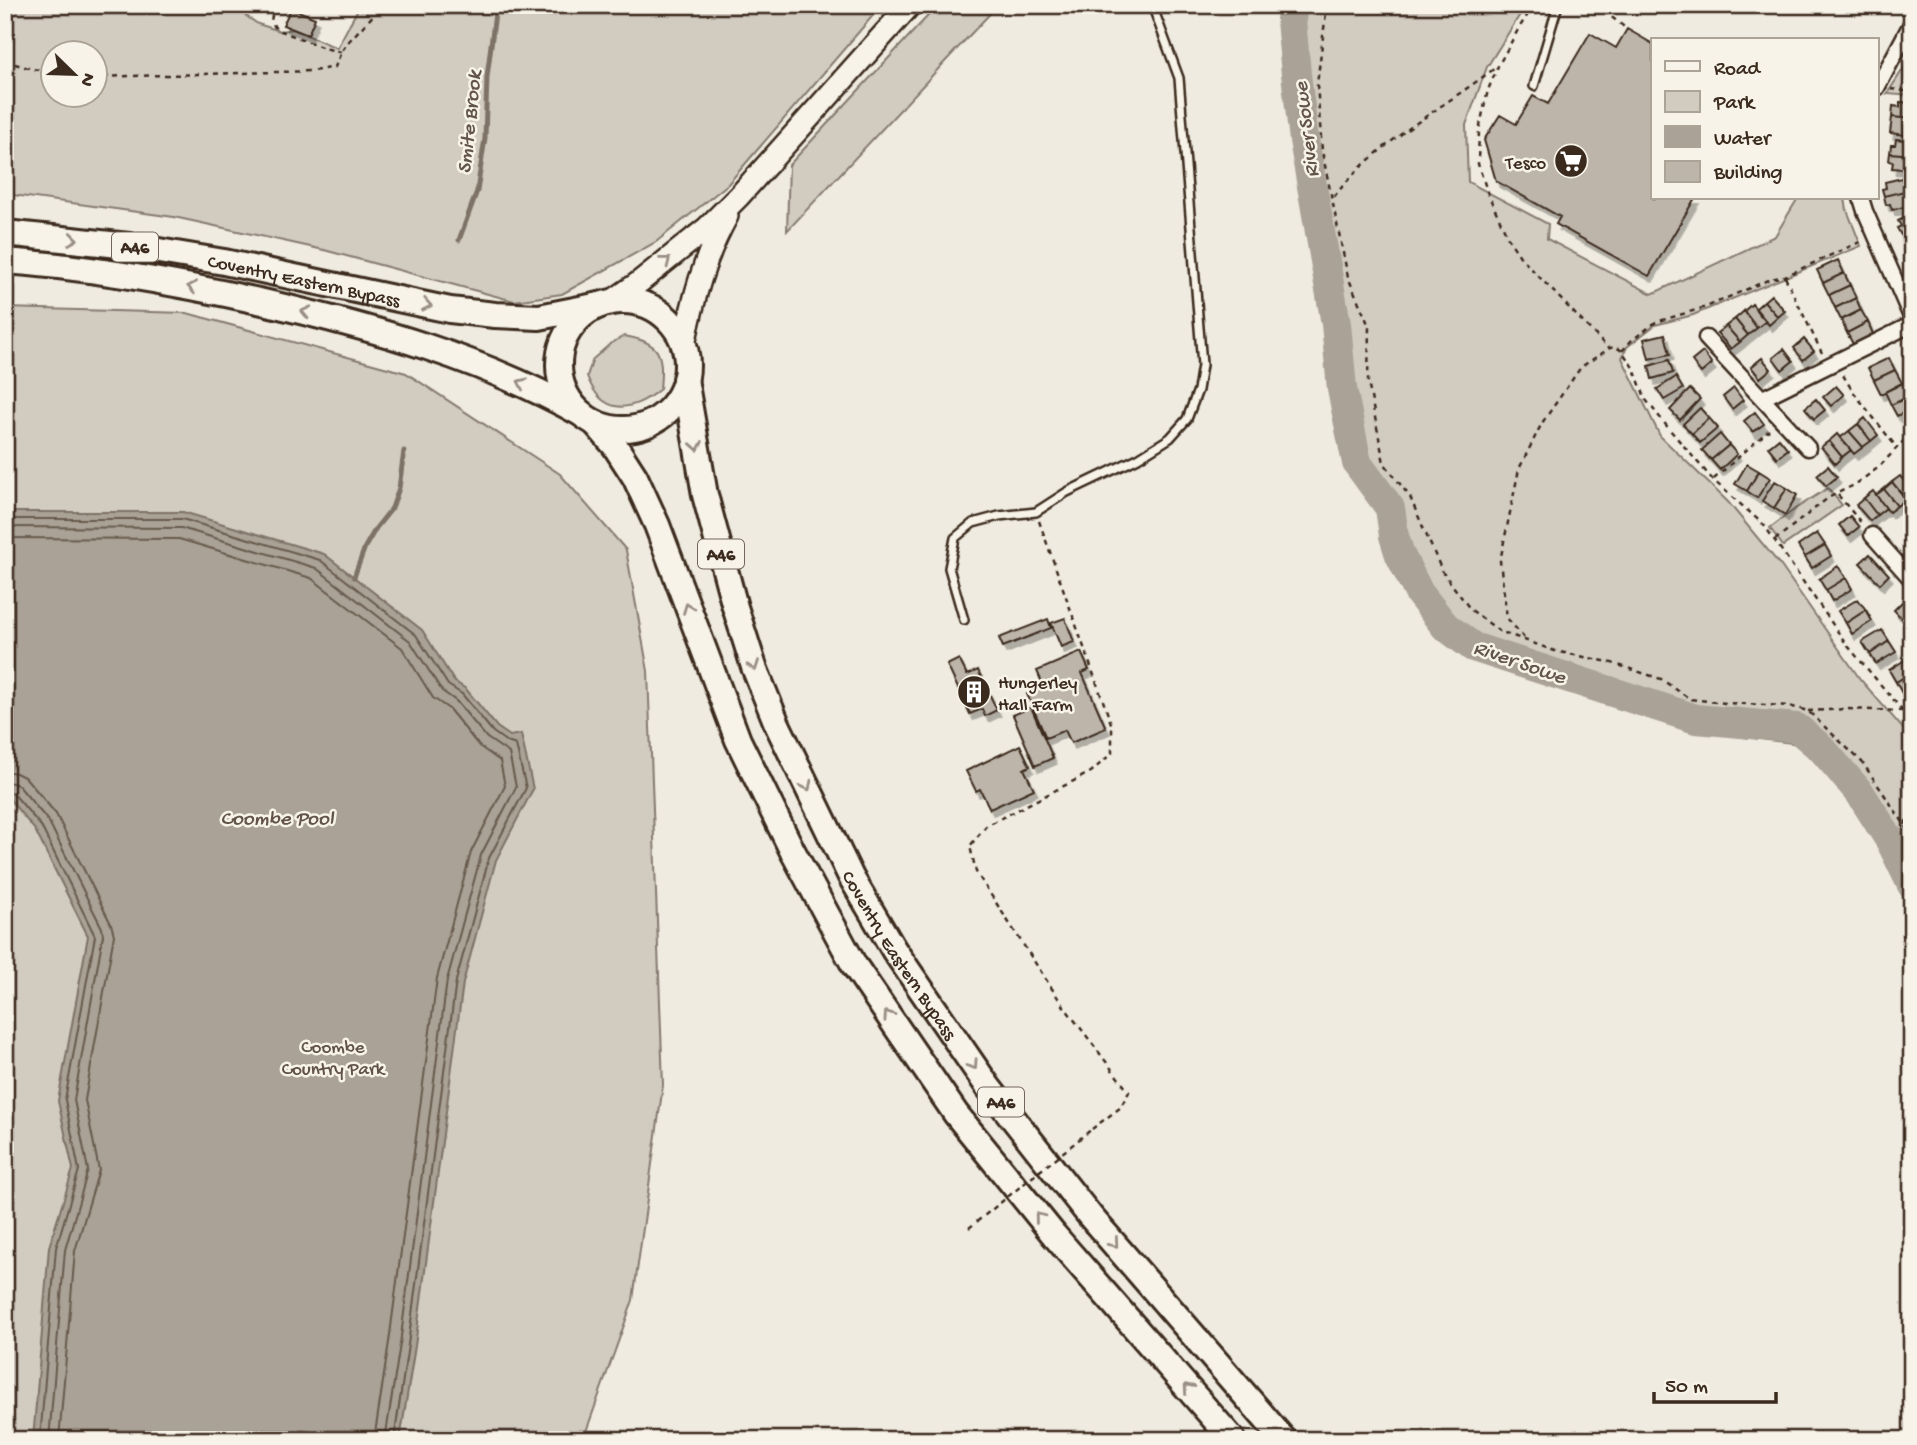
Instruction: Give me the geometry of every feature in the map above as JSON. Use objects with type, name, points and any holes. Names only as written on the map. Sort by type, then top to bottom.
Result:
[{"type":"highway","name":"Coventry Eastern Bypass","points":[[5,233],[129,246],[224,262],[390,298],[484,314],[539,317],[605,303]]},
{"type":"highway","name":"Coventry Eastern Bypass","points":[[5,261],[125,275],[195,287],[320,315],[414,342],[489,368],[548,395],[589,419],[615,446],[635,477],[652,513],[738,740],[792,850],[854,965],[956,1114],[1054,1235],[1233,1440]]},
{"type":"highway","points":[[631,301],[656,310],[676,329],[684,345],[687,362],[685,379],[678,397],[664,414],[648,424],[624,429],[589,419],[573,405],[564,389],[559,369],[564,340],[572,326],[588,311],[605,303],[631,301]]},
{"type":"highway","name":"Coventry Eastern Bypass","points":[[685,379],[705,495],[754,667],[777,724],[851,877],[894,950],[989,1088],[1090,1216],[1284,1440]]},
{"type":"main road","points":[[605,303],[637,284],[707,228],[739,196],[910,5]]},
{"type":"main road","points":[[684,345],[700,277],[712,246],[739,196]]},
{"type":"street","points":[[1878,86],[1912,22]]},
{"type":"street","points":[[1763,398],[1912,321],[1862,200]]},
{"type":"street","points":[[1706,338],[1808,449]]},
{"type":"street","points":[[1872,534],[1909,573]]},
{"type":"lane","points":[[964,620],[949,568],[954,538],[972,523],[999,516],[1036,512],[1067,492],[1138,458],[1170,438],[1187,419],[1198,390],[1202,365],[1179,78],[1152,5]]},
{"type":"lane","points":[[1534,86],[1558,5]]},
{"type":"path","points":[[274,5],[271,21],[276,29],[341,52]]},
{"type":"path","points":[[108,77],[313,71],[335,67],[349,41],[383,5]]},
{"type":"path","points":[[1327,5],[1317,84],[1322,151],[1348,277],[1369,326],[1368,382],[1384,463],[1410,497],[1442,571],[1470,609],[1499,631],[1555,650],[1609,662],[1661,679],[1689,699],[1725,704],[1788,706],[1808,711],[1903,711]]},
{"type":"path","points":[[1534,5],[1498,66],[1488,90],[1479,130],[1478,164],[1508,240],[1521,258],[1603,343],[1611,348]]},
{"type":"path","points":[[1596,5],[1627,29]]},
{"type":"path","points":[[5,61],[38,70]]},
{"type":"path","points":[[1333,198],[1371,158],[1498,66]]},
{"type":"path","points":[[1622,351],[1656,322],[1706,307],[1770,279],[1785,276],[1875,235]]},
{"type":"path","points":[[1785,276],[1823,356],[1841,371],[1852,390],[1897,448]]},
{"type":"path","points":[[1526,640],[1507,618],[1500,561],[1519,469],[1542,423],[1581,367],[1616,347],[1622,351],[1634,369],[1646,400],[1713,480],[1764,525],[1847,645],[1912,719]]},
{"type":"path","points":[[1713,480],[1774,425]]},
{"type":"path","points":[[1775,540],[1828,498],[1856,484],[1879,467],[1912,432]]},
{"type":"path","points":[[1837,494],[1872,534]]},
{"type":"path","points":[[969,1228],[1120,1108],[1129,1092],[1060,1001],[976,872],[970,846],[986,826],[1091,772],[1112,753],[1112,726],[1036,512]]},
{"type":"path","points":[[1808,711],[1862,762],[1912,839]]},
{"type":"path","points":[[1905,825],[1912,802]]},
{"type":"green space","points":[[5,5],[230,5],[258,24],[280,31],[293,29],[337,48],[360,5],[882,5],[728,184],[656,242],[562,294],[514,301],[324,250],[174,217],[5,194]]},
{"type":"green space","points":[[938,5],[998,5],[787,231],[789,165]]},
{"type":"green space","points":[[1281,5],[1526,5],[1487,67],[1466,125],[1468,182],[1548,224],[1547,239],[1652,294],[1775,236],[1797,200],[1845,200],[1861,246],[1693,315],[1655,325],[1627,347],[1622,358],[1660,436],[1728,502],[1781,566],[1860,679],[1912,739],[1912,914],[1878,843],[1836,774],[1800,744],[1727,735],[1475,659],[1446,641],[1404,589],[1386,543],[1381,511],[1364,494],[1350,457],[1337,402],[1308,230]]},
{"type":"green space","points":[[1907,63],[1912,66],[1912,96],[1887,94]]},
{"type":"green space","name":"Coombe Country Park","points":[[5,308],[187,313],[406,373],[560,474],[626,550],[648,671],[663,1085],[633,1300],[583,1440],[5,1440]]},
{"type":"green space","points":[[624,336],[653,346],[660,359],[660,389],[638,403],[618,406],[601,398],[587,376],[593,359]]},
{"type":"green space","points":[[1828,488],[1842,505],[1783,546],[1770,528]]},
{"type":"water","name":"Coombe Pool","points":[[5,512],[183,512],[324,554],[422,630],[454,681],[466,689],[497,727],[510,736],[521,734],[533,789],[496,860],[463,983],[400,1440],[33,1440],[49,1247],[73,1169],[58,1101],[88,936],[35,830],[5,794]]},
{"type":"building","points":[[291,8],[315,18],[308,35],[283,25]]},
{"type":"building","name":"Tesco","points":[[1627,29],[1651,43],[1651,200],[1694,200],[1649,276],[1556,224],[1560,217],[1496,181],[1484,140],[1500,115],[1516,124],[1533,96],[1548,104],[1590,33],[1616,48]]},
{"type":"building","points":[[1900,102],[1912,103],[1912,119],[1892,117],[1893,106],[1900,107]]},
{"type":"building","points":[[1892,117],[1912,119],[1912,136],[1890,133]]},
{"type":"building","points":[[1896,139],[1912,141],[1912,155],[1890,153],[1891,145],[1895,145]]},
{"type":"building","points":[[1890,153],[1912,155],[1912,170],[1892,168]]},
{"type":"building","points":[[1906,177],[1909,190],[1884,196],[1882,189],[1886,188],[1885,182]]},
{"type":"building","points":[[1909,190],[1912,205],[1892,210],[1890,204],[1886,205],[1884,196]]},
{"type":"building","points":[[1912,214],[1912,230],[1901,235],[1897,228],[1901,226],[1898,221]]},
{"type":"building","points":[[1838,260],[1844,273],[1823,283],[1817,270]]},
{"type":"building","points":[[1844,273],[1850,285],[1829,295],[1823,283]]},
{"type":"building","points":[[1850,285],[1856,298],[1835,308],[1829,295]]},
{"type":"building","points":[[1771,295],[1785,311],[1778,317],[1764,301]]},
{"type":"building","points":[[1856,298],[1861,310],[1841,320],[1835,308]]},
{"type":"building","points":[[1764,301],[1778,317],[1769,325],[1755,309]]},
{"type":"building","points":[[1752,304],[1766,321],[1757,328],[1744,311]]},
{"type":"building","points":[[1861,310],[1868,322],[1847,333],[1841,320]]},
{"type":"building","points":[[1744,311],[1757,328],[1748,335],[1735,319]]},
{"type":"building","points":[[1735,319],[1748,335],[1740,342],[1726,326]]},
{"type":"building","points":[[1868,322],[1873,334],[1853,344],[1847,333]]},
{"type":"building","points":[[1726,326],[1740,342],[1731,349],[1717,333]]},
{"type":"building","points":[[1665,334],[1670,354],[1649,359],[1644,339]]},
{"type":"building","points":[[1804,339],[1814,351],[1803,360],[1794,348]]},
{"type":"building","points":[[1784,349],[1793,361],[1782,370],[1773,358]]},
{"type":"building","points":[[1703,352],[1712,364],[1701,373],[1692,361]]},
{"type":"building","points":[[1762,358],[1771,369],[1760,378],[1751,367]]},
{"type":"building","points":[[1889,358],[1895,370],[1874,380],[1868,368]]},
{"type":"building","points":[[1669,360],[1673,373],[1652,379],[1649,366]]},
{"type":"building","points":[[1895,370],[1902,383],[1881,394],[1874,380]]},
{"type":"building","points":[[1676,377],[1683,389],[1664,400],[1657,389]]},
{"type":"building","points":[[1905,382],[1912,395],[1891,405],[1885,392]]},
{"type":"building","points":[[1836,386],[1844,395],[1831,406],[1823,397]]},
{"type":"building","points":[[1734,388],[1743,400],[1732,409],[1723,397]]},
{"type":"building","points":[[1690,389],[1700,399],[1680,420],[1670,410]]},
{"type":"building","points":[[1912,395],[1912,409],[1897,416],[1891,405]]},
{"type":"building","points":[[1816,399],[1825,410],[1814,419],[1805,408]]},
{"type":"building","points":[[1700,408],[1709,418],[1692,434],[1683,424]]},
{"type":"building","points":[[1755,412],[1764,424],[1753,432],[1744,421]]},
{"type":"building","points":[[1709,418],[1718,428],[1700,443],[1692,434]]},
{"type":"building","points":[[1865,418],[1878,435],[1871,441],[1858,424]]},
{"type":"building","points":[[1858,424],[1871,441],[1863,447],[1849,431]]},
{"type":"building","points":[[1849,431],[1863,447],[1854,454],[1840,438]]},
{"type":"building","points":[[1720,434],[1729,445],[1711,460],[1702,450]]},
{"type":"building","points":[[1837,434],[1851,450],[1842,457],[1829,441]]},
{"type":"building","points":[[1779,438],[1788,449],[1777,458],[1768,447]]},
{"type":"building","points":[[1829,441],[1842,457],[1835,464],[1821,447]]},
{"type":"building","points":[[1729,445],[1737,454],[1720,470],[1711,460]]},
{"type":"building","points":[[1747,464],[1759,471],[1747,491],[1735,484]]},
{"type":"building","points":[[1828,466],[1837,477],[1826,486],[1817,475]]},
{"type":"building","points":[[1759,471],[1770,478],[1757,498],[1747,491]]},
{"type":"building","points":[[1900,476],[1912,490],[1906,499],[1892,482]]},
{"type":"building","points":[[1775,481],[1787,488],[1774,508],[1762,501]]},
{"type":"building","points":[[1892,482],[1906,499],[1897,506],[1884,489]]},
{"type":"building","points":[[1787,488],[1797,495],[1785,515],[1774,508]]},
{"type":"building","points":[[1884,489],[1897,506],[1889,512],[1876,495]]},
{"type":"building","points":[[1873,491],[1886,508],[1877,515],[1864,498]]},
{"type":"building","points":[[1864,498],[1877,515],[1870,521],[1856,505]]},
{"type":"building","points":[[1850,516],[1859,527],[1848,536],[1839,525]]},
{"type":"building","points":[[1817,533],[1825,545],[1805,557],[1798,546]]},
{"type":"building","points":[[1825,545],[1831,556],[1812,568],[1805,557]]},
{"type":"building","points":[[1870,554],[1889,575],[1880,584],[1860,563]]},
{"type":"building","points":[[1838,566],[1846,578],[1826,590],[1819,579]]},
{"type":"building","points":[[1846,578],[1852,589],[1832,601],[1826,590]]},
{"type":"building","points":[[1858,599],[1866,610],[1846,623],[1838,611]]},
{"type":"building","points":[[1903,601],[1912,610],[1903,620],[1894,610]]},
{"type":"building","points":[[1866,610],[1872,621],[1852,634],[1846,623]]},
{"type":"building","points":[[1065,618],[1074,642],[1061,647],[1051,623]]},
{"type":"building","points":[[1048,619],[1051,628],[1003,647],[999,638]]},
{"type":"building","points":[[1882,630],[1889,641],[1870,654],[1862,642]]},
{"type":"building","points":[[1889,641],[1896,652],[1876,664],[1870,654]]},
{"type":"building","points":[[1081,652],[1089,670],[1082,673],[1106,728],[1071,743],[1065,730],[1046,738],[1027,694],[1044,687],[1037,671]]},
{"type":"building","points":[[1908,658],[1912,663],[1912,672],[1896,682],[1889,670]]},
{"type":"building","name":"Hungerley Hall Farm","points":[[959,659],[967,675],[978,670],[997,710],[985,716],[982,709],[970,714],[947,665]]},
{"type":"building","points":[[1912,672],[1912,687],[1902,693],[1896,682]]},
{"type":"building","points":[[1031,707],[1053,758],[1035,766],[1013,715]]},
{"type":"building","points":[[1020,745],[1030,766],[1024,769],[1034,789],[990,809],[980,789],[976,791],[966,771]]},
{"type":"waterway","name":"Smite Brook","points":[[459,240],[477,191],[485,138],[487,77],[496,5]]},
{"type":"waterway","name":"River Sowe","points":[[1293,5],[1291,20],[1304,140],[1336,324],[1342,389],[1357,463],[1390,508],[1400,555],[1419,593],[1445,626],[1473,647],[1696,719],[1797,728],[1822,749],[1860,793],[1891,842],[1912,885]]},
{"type":"waterway","name":"Smite Brook","points":[[354,577],[365,547],[392,508],[399,488],[404,451]]},
{"type":"place","name":"Tesco","points":[[1571,161]]},
{"type":"place","name":"Hungerley Hall Farm","points":[[974,692]]}]
